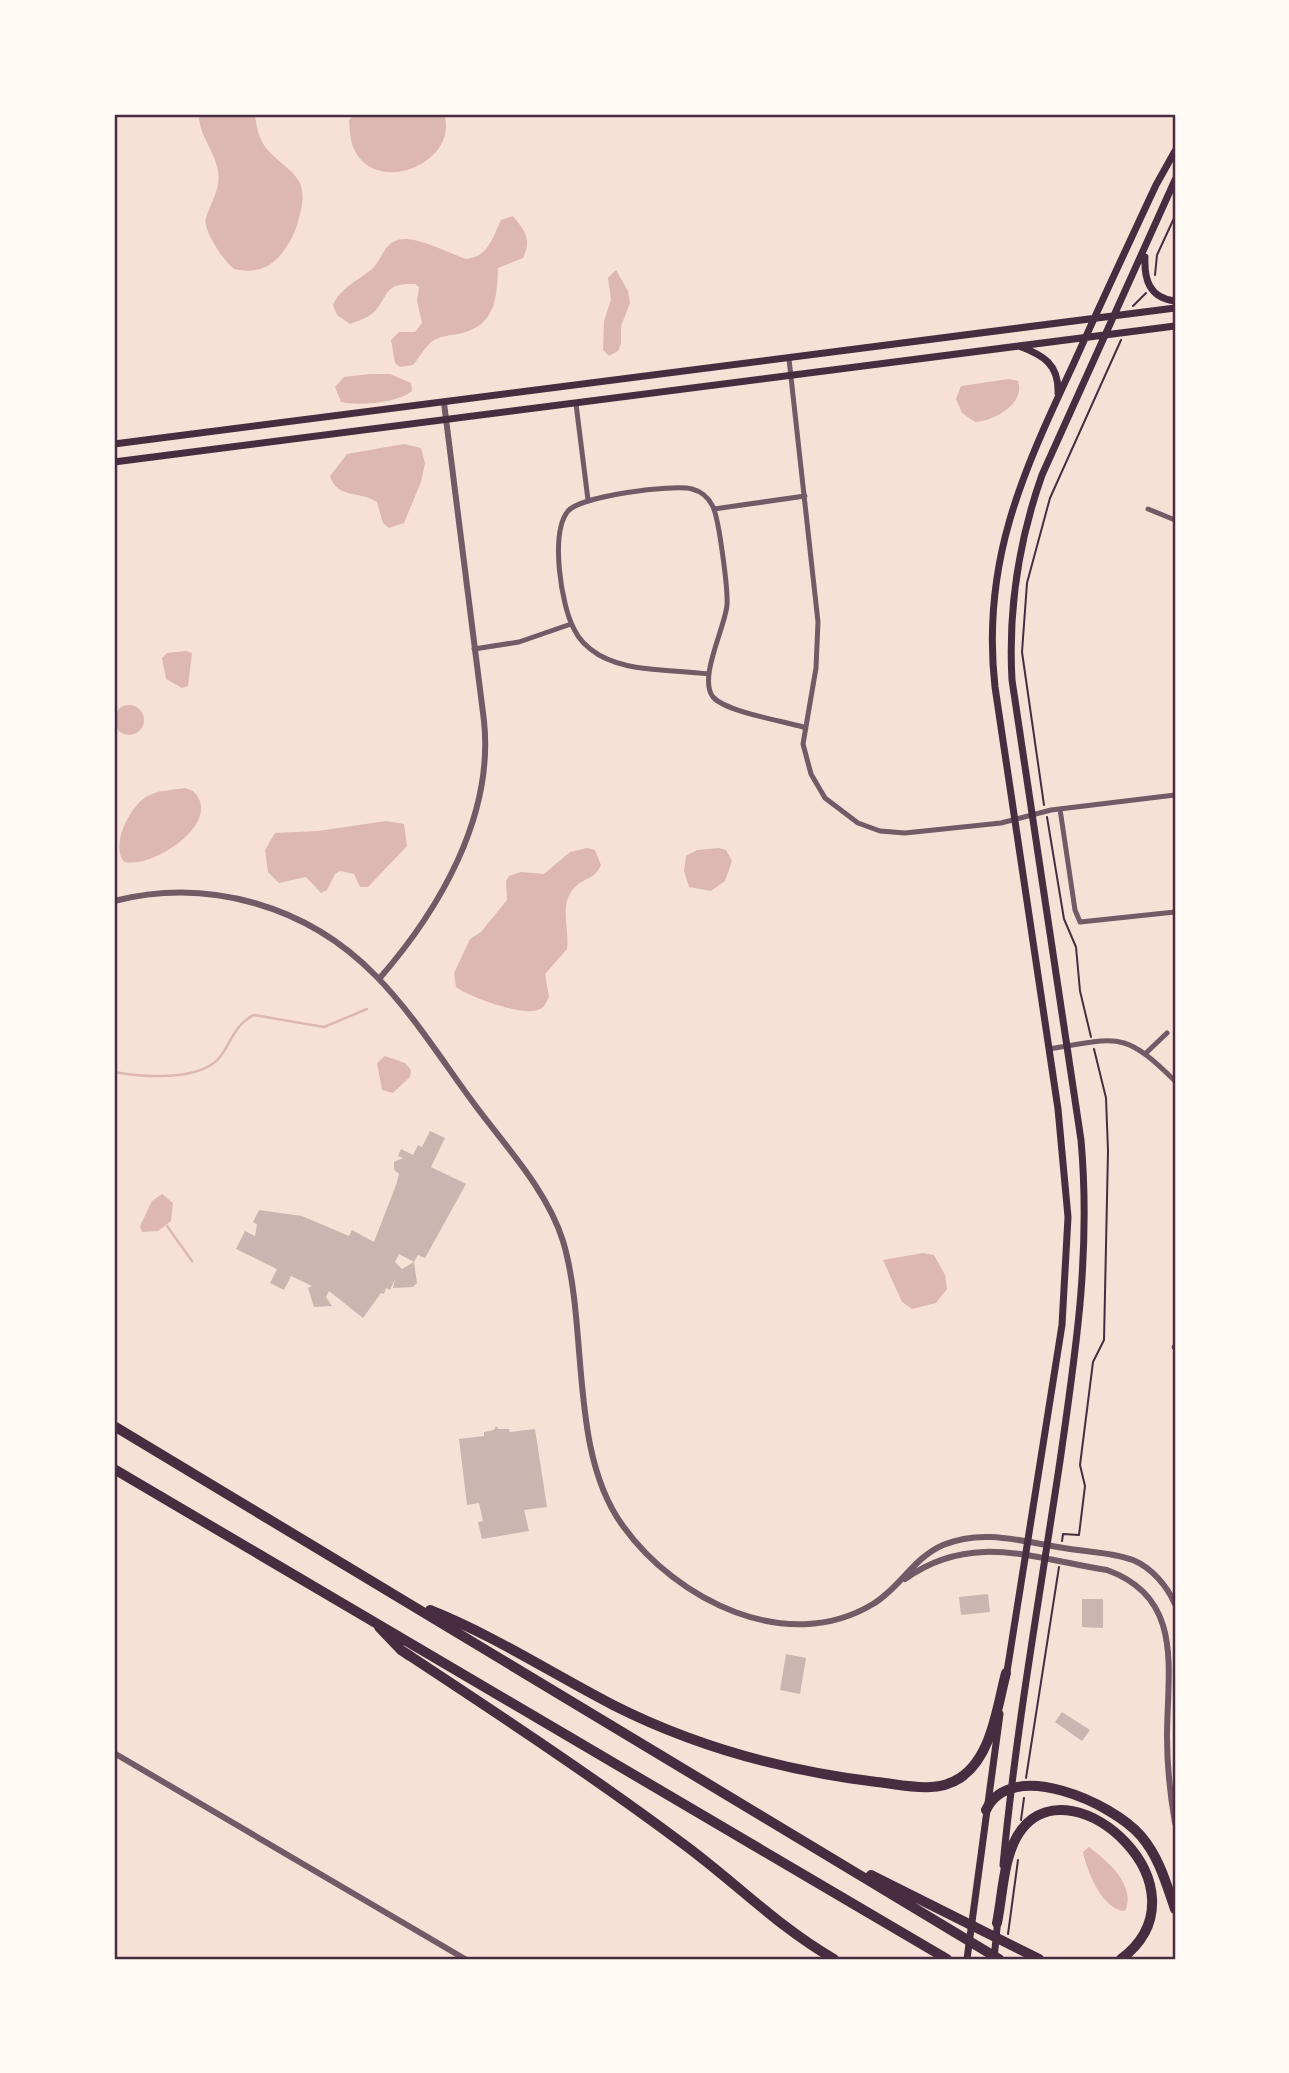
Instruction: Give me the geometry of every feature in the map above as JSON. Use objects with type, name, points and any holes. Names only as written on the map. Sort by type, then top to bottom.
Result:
[{"type":"highway","points":[[114,1426],[999,1959]]},
{"type":"highway","points":[[114,1469],[947,1959]]},
{"type":"highway","points":[[400,1598],[482,1632],[578,1686],[673,1732],[758,1760],[847,1778],[924,1787],[943,1786],[958,1779],[975,1763],[985,1748],[1006,1673]]},
{"type":"highway","points":[[369,1617],[401,1650],[657,1824],[719,1871],[779,1923],[834,1959]]},
{"type":"highway","points":[[986,1810],[995,1794],[1011,1787],[1079,1795],[1102,1805],[1125,1821],[1152,1850],[1175,1909]]},
{"type":"highway","points":[[998,1923],[1011,1850],[1026,1825],[1048,1812],[1077,1813],[1113,1831],[1137,1856],[1151,1885],[1152,1910],[1140,1940],[1121,1959]]},
{"type":"highway","points":[[800,1839],[1039,1959]]},
{"type":"main road","points":[[967,1959],[1006,1673],[1027,1556],[1062,1325],[1068,1246],[1064,1158],[993,678],[995,588],[1014,501],[1085,337],[1156,185],[1175,151]]},
{"type":"main road","points":[[994,1959],[1011,1787],[1083,1301],[1085,1264],[1084,1181],[1011,660],[1016,572],[1026,525],[1042,475],[1145,252],[1175,180]]},
{"type":"main road","points":[[1145,252],[1144,276],[1151,290],[1157,296],[1175,301]]},
{"type":"main road","points":[[114,444],[1175,308]]},
{"type":"main road","points":[[114,461],[791,377],[1175,326]]},
{"type":"main road","points":[[1018,346],[1043,356],[1053,366],[1057,380],[1057,399]]},
{"type":"street","points":[[789,359],[818,631],[814,677],[803,727],[805,758],[816,785],[833,807],[858,823],[880,831],[905,833],[1014,819],[1045,811],[1175,795]]},
{"type":"street","points":[[379,979],[414,938],[433,907],[478,802],[486,751],[443,403]]},
{"type":"street","points":[[576,404],[588,500]]},
{"type":"street","points":[[709,674],[627,666],[610,661],[588,648],[571,624],[565,600],[558,532],[569,510],[588,500],[687,488],[704,496],[714,509],[727,604],[709,674],[710,691],[721,703],[803,727]]},
{"type":"street","points":[[714,509],[805,496]]},
{"type":"street","points":[[1148,509],[1175,520]]},
{"type":"street","points":[[474,649],[517,643],[571,624]]},
{"type":"street","points":[[1060,809],[1075,910],[1080,922],[1175,912]]},
{"type":"street","points":[[114,901],[185,892],[255,902],[294,917],[329,937],[379,979],[533,1184],[554,1219],[568,1266],[596,1470],[612,1509],[630,1536],[664,1569],[697,1594],[736,1611],[776,1623],[812,1624],[845,1617],[877,1602],[900,1582],[924,1555],[954,1541],[990,1536],[1133,1560],[1161,1581],[1175,1604]]},
{"type":"street","points":[[1146,1053],[1167,1033]]},
{"type":"street","points":[[1049,1049],[1122,1041],[1146,1053],[1175,1082]]},
{"type":"street","points":[[900,1582],[937,1561],[964,1552],[990,1550],[1123,1576],[1138,1585],[1156,1605],[1165,1628],[1168,1648],[1167,1757],[1175,1823]]},
{"type":"street","points":[[114,1753],[466,1959]]},
{"type":"path","points":[[1130,314],[1135,300],[1157,283],[1154,266],[1175,216]]},
{"type":"path","points":[[1063,1534],[1079,1535],[1085,1486],[1080,1465],[1093,1362],[1103,1346],[1106,1317],[1106,1098],[1080,991],[1076,947],[1064,919],[1024,672],[1022,630],[1027,583],[1050,498],[1123,332]]},
{"type":"path","points":[[1026,1825],[1021,1818],[1058,1576]]},
{"type":"path","points":[[1008,1929],[1019,1854]]},
{"type":"shaded area","points":[[199,114],[255,114],[258,133],[264,145],[299,181],[303,198],[293,235],[280,256],[263,268],[249,271],[234,269],[220,253],[207,230],[206,218],[219,177],[201,129]]},
{"type":"shaded area","points":[[353,114],[444,114],[446,132],[440,147],[428,159],[413,168],[396,172],[380,171],[365,163],[354,149],[349,121]]},
{"type":"shaded area","points":[[513,216],[526,236],[526,251],[523,258],[498,268],[495,299],[488,316],[473,329],[434,340],[413,365],[400,367],[395,363],[391,340],[399,332],[415,332],[422,323],[417,301],[419,287],[415,284],[393,287],[376,310],[361,320],[350,324],[337,315],[333,305],[336,299],[373,268],[393,242],[409,239],[466,259],[473,258],[488,246],[501,220]]},
{"type":"shaded area","points":[[616,270],[628,291],[630,303],[621,326],[621,344],[618,351],[609,356],[603,350],[604,321],[611,300],[608,278]]},
{"type":"shaded area","points":[[390,374],[411,383],[412,391],[398,398],[378,402],[341,402],[335,387],[344,377]]},
{"type":"shaded area","points":[[1009,379],[1018,381],[1019,389],[1017,397],[1007,409],[991,418],[975,422],[962,413],[956,399],[961,386]]},
{"type":"shaded area","points":[[404,444],[421,448],[425,463],[421,482],[404,523],[389,528],[383,523],[377,502],[338,488],[330,476],[347,454]]},
{"type":"shaded area","points":[[167,653],[192,653],[188,686],[182,688],[166,679],[162,658]]},
{"type":"shaded area","points":[[129,705],[135,706],[143,714],[143,726],[135,734],[129,735],[123,734],[115,726],[114,720],[115,714],[123,706]]},
{"type":"shaded area","points":[[185,788],[193,791],[200,803],[200,816],[193,828],[167,851],[137,862],[124,862],[119,846],[128,817],[134,809],[150,795]]},
{"type":"shaded area","points":[[386,821],[404,824],[407,846],[368,887],[360,887],[354,874],[340,871],[335,874],[327,890],[321,893],[306,877],[279,883],[268,872],[265,850],[275,833],[318,831]]},
{"type":"shaded area","points":[[587,848],[595,850],[601,865],[593,876],[575,887],[567,901],[567,949],[545,974],[549,997],[543,1007],[530,1011],[508,1008],[456,987],[454,973],[470,939],[481,932],[507,900],[506,881],[509,876],[521,872],[544,874],[570,852]]},
{"type":"shaded area","points":[[697,850],[726,850],[732,861],[725,881],[711,891],[689,887],[684,871],[686,856]]},
{"type":"shaded area","points":[[385,1056],[405,1063],[411,1070],[410,1077],[393,1093],[382,1090],[377,1063]]},
{"type":"shaded area","points":[[162,1194],[173,1203],[171,1221],[158,1231],[142,1232],[140,1226],[152,1201]]},
{"type":"shaded area","points":[[923,1253],[934,1255],[945,1275],[947,1289],[936,1303],[912,1309],[902,1302],[883,1260]]},
{"type":"shaded area","points":[[1089,1847],[1104,1859],[1124,1883],[1128,1901],[1125,1911],[1109,1904],[1097,1888],[1083,1852]]},
{"type":"building","points":[[430,1131],[445,1138],[431,1167],[466,1184],[425,1258],[418,1255],[414,1262],[417,1283],[413,1287],[393,1288],[395,1279],[390,1290],[386,1288],[384,1294],[381,1293],[363,1318],[329,1291],[326,1297],[332,1306],[314,1307],[308,1288],[312,1286],[291,1276],[284,1290],[270,1283],[277,1269],[236,1249],[245,1231],[255,1236],[257,1224],[253,1222],[259,1210],[302,1216],[349,1236],[352,1230],[374,1242],[399,1174],[394,1170],[394,1162],[403,1158],[398,1156],[401,1149],[413,1155],[418,1145],[422,1147]],"holes":[[[399,1254],[414,1262],[402,1269],[395,1262]]]},
{"type":"building","points":[[496,1426],[499,1429],[509,1429],[510,1432],[535,1429],[547,1507],[524,1510],[529,1531],[482,1539],[478,1522],[483,1521],[479,1503],[467,1505],[459,1439],[484,1436],[484,1432],[494,1430]]},
{"type":"building","points":[[988,1594],[990,1612],[961,1615],[959,1597]]},
{"type":"building","points":[[1082,1599],[1103,1599],[1103,1628],[1082,1627]]},
{"type":"building","points":[[786,1654],[806,1658],[800,1694],[780,1690]]},
{"type":"building","points":[[1062,1712],[1090,1730],[1082,1741],[1055,1722]]},
{"type":"waterway","points":[[114,1072],[170,1076],[199,1071],[220,1057],[238,1028],[254,1015],[324,1027],[367,1009]]},
{"type":"waterway","points":[[167,1226],[192,1261]]}]
